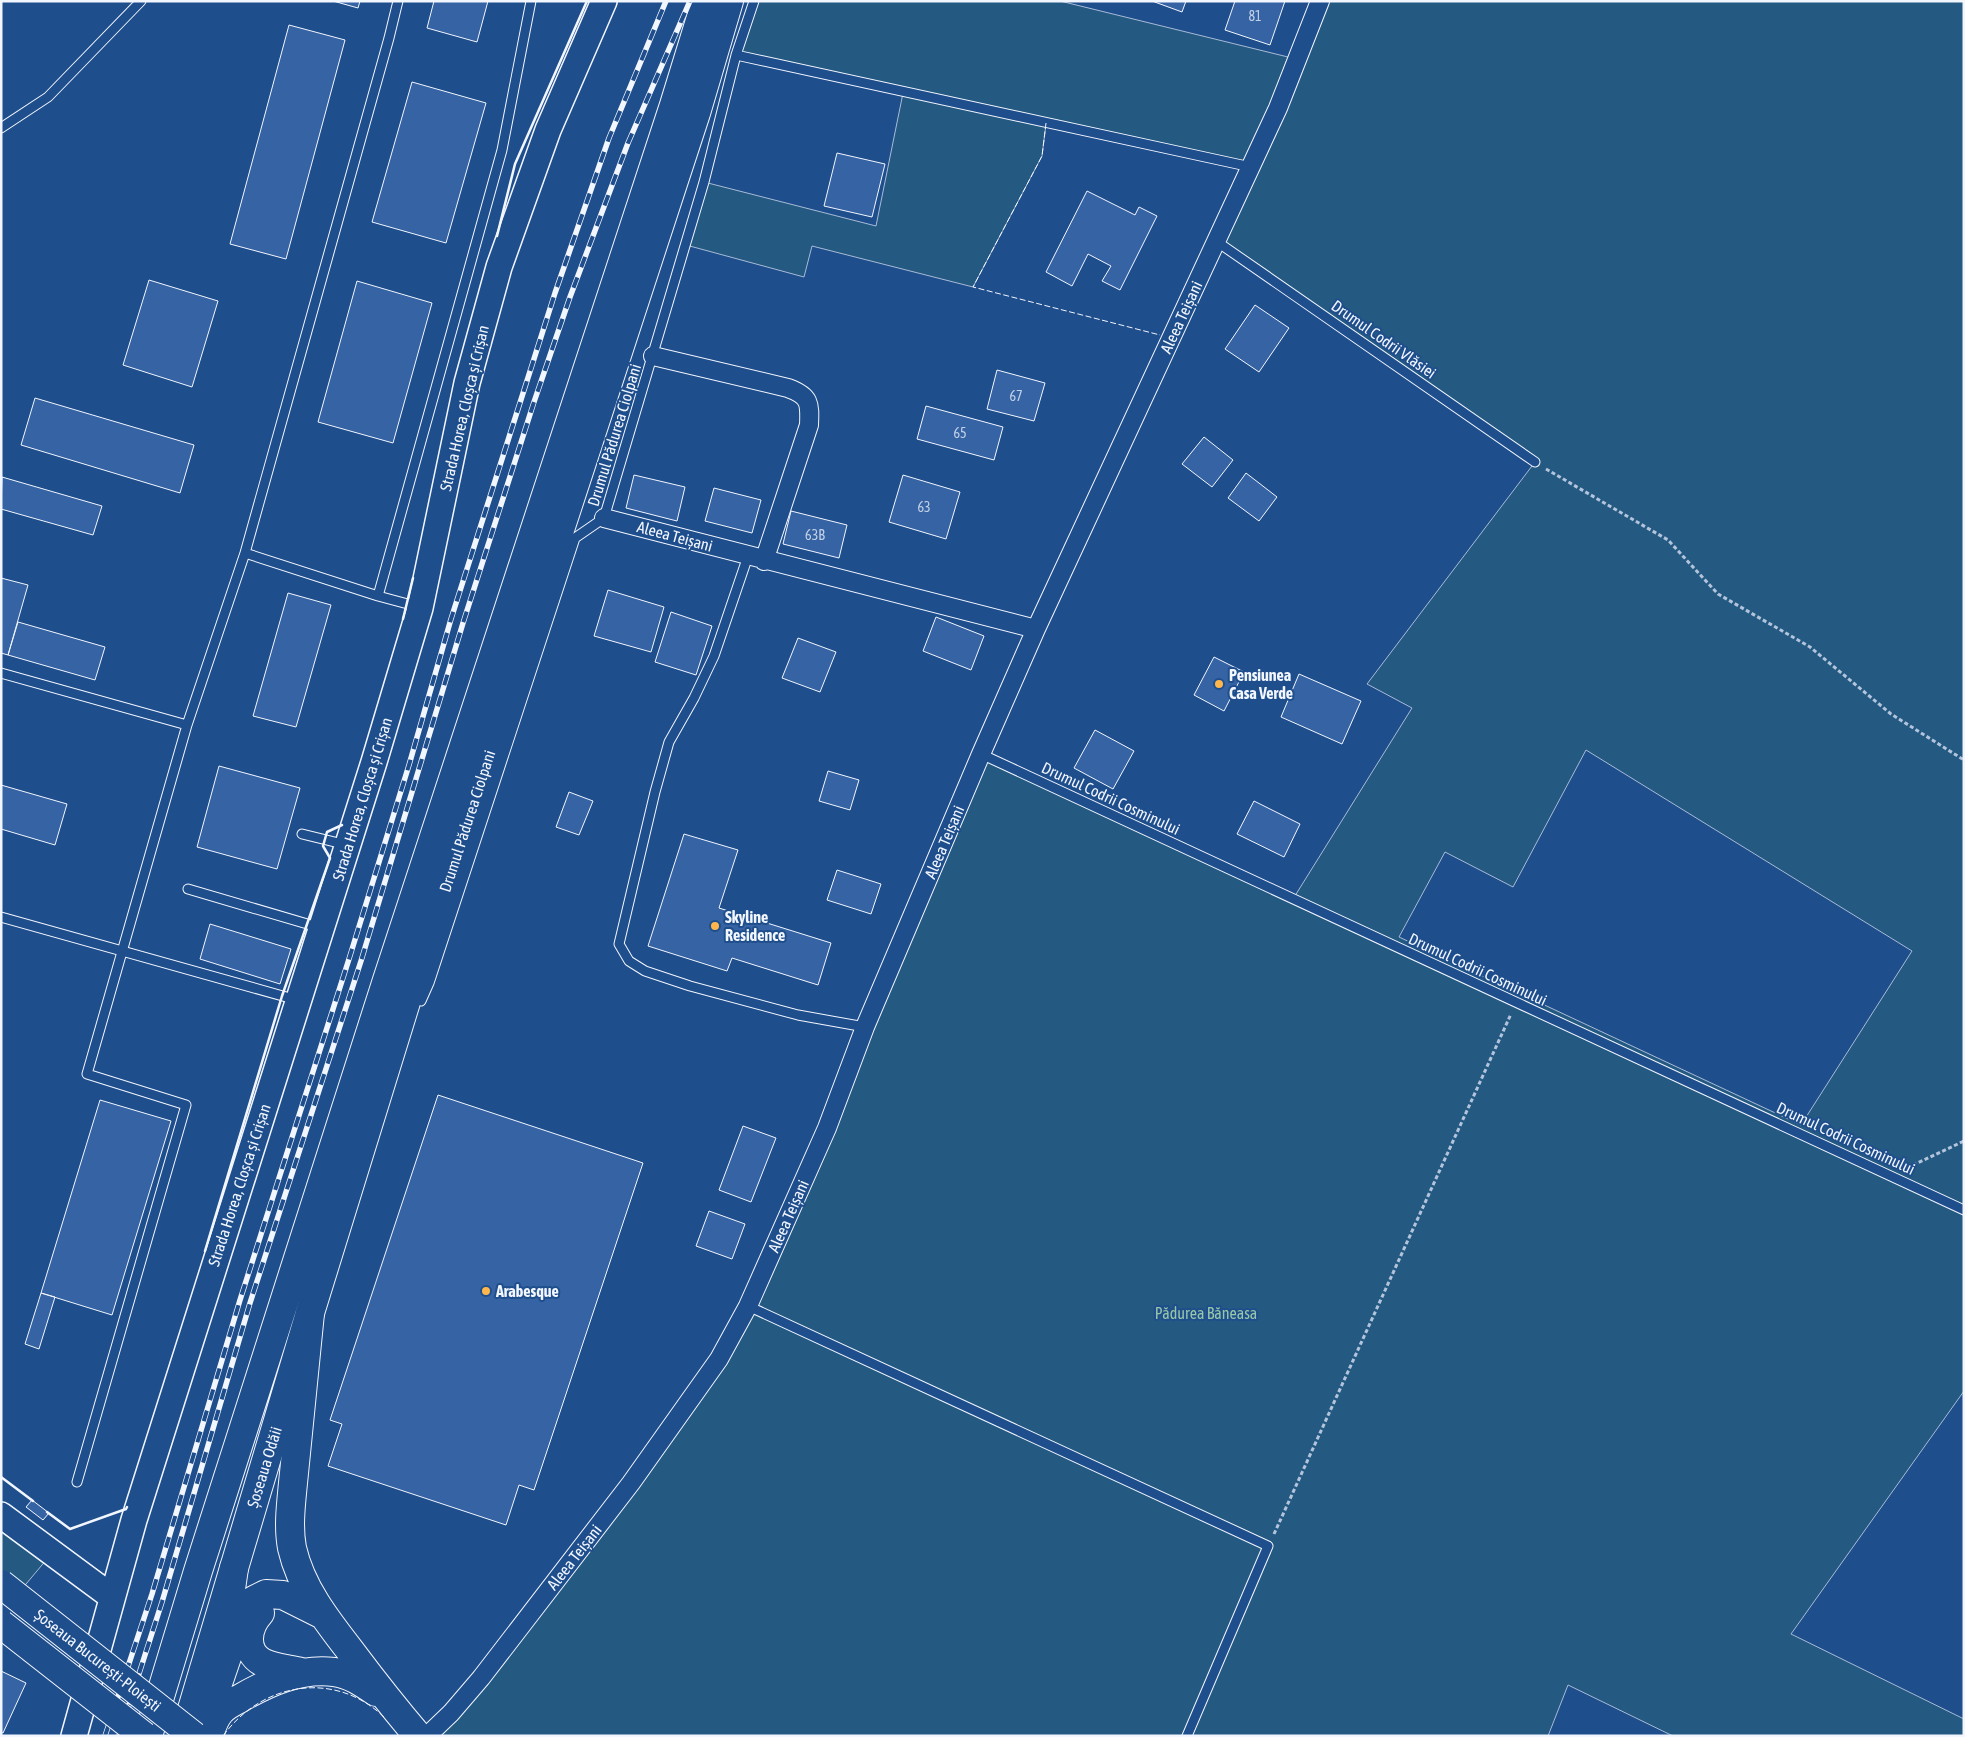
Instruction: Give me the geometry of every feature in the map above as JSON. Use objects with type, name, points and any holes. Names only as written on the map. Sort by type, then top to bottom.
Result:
[{"type":"main road","points":[[406,990],[706,1]]},
{"type":"main road","points":[[148,1736],[198,1571],[406,990],[696,113],[729,1]]},
{"type":"main road","name":"Șoseaua Odăii","points":[[184,1736],[406,990]]},
{"type":"main road","points":[[310,1312],[293,1483],[292,1547],[298,1567],[317,1612],[418,1736]]},
{"type":"main road","points":[[209,1736],[220,1711],[217,1684],[234,1568]]},
{"type":"main road","name":"Șoseaua București-Ploiești","points":[[1,1584],[194,1736]]},
{"type":"main road","points":[[200,1736],[240,1619],[254,1600],[266,1594],[283,1595],[317,1612]]},
{"type":"main road","points":[[317,1612],[290,1606],[270,1607],[263,1610],[252,1624],[248,1638],[254,1654],[262,1662],[272,1666],[306,1672],[336,1672],[352,1677],[387,1700]]},
{"type":"main road","name":"Șoseaua București-Ploiești","points":[[1,1624],[144,1736]]},
{"type":"main road","points":[[220,1711],[264,1685],[306,1672]]},
{"type":"street","name":"Strada Horea, Cloșca și Crișan","points":[[74,1736],[145,1484],[347,846],[420,608],[467,382],[499,267],[548,130],[604,1]]},
{"type":"street","name":"Aleea Teișani","points":[[427,1736],[451,1713],[481,1678],[632,1483],[719,1359],[748,1306],[827,1128],[865,1027],[981,754],[1036,629],[1278,108],[1320,1]]},
{"type":"street","points":[[653,356],[788,388],[800,392],[810,405],[809,425],[756,558]]},
{"type":"street","name":"Aleea Teișani","points":[[604,518],[1036,629]]},
{"type":"street","points":[[1,1515],[112,1597]]},
{"type":"lane","points":[[1,128],[48,97],[141,1]]},
{"type":"lane","points":[[77,1482],[186,1105],[87,1074],[187,725],[245,553],[398,1]]},
{"type":"lane","points":[[378,596],[502,150],[531,1]]},
{"type":"lane","name":"Drumul Pădurea Ciolpani","points":[[406,990],[429,984],[575,538],[604,518],[704,182],[736,55],[754,1]]},
{"type":"lane","points":[[736,55],[1251,167]]},
{"type":"lane","name":"Drumul Codrii Vlăsiei","points":[[1216,241],[1535,462]]},
{"type":"lane","points":[[245,553],[420,608]]},
{"type":"lane","points":[[756,558],[714,656],[694,698],[669,742],[655,792],[619,944],[629,961],[645,971],[690,986],[798,1015],[865,1027]]},
{"type":"lane","points":[[1,673],[187,725]]},
{"type":"lane","name":"Drumul Codrii Cosminului","points":[[981,754],[1516,1004],[1964,1210]]},
{"type":"lane","points":[[302,834],[347,846]]},
{"type":"lane","points":[[188,889],[321,928]]},
{"type":"lane","points":[[1,917],[298,1000]]},
{"type":"lane","points":[[748,1306],[1268,1546],[1188,1736]]},
{"type":"path","points":[[1535,462],[1668,540],[1718,594],[1810,647],[1891,714],[1964,760]]},
{"type":"path","points":[[1268,1546],[1516,1004]]},
{"type":"path","points":[[1891,1176],[1964,1141]]},
{"type":"green space","points":[[754,1],[1060,1],[1288,57],[1270,105],[1243,166],[1046,124],[1042,156],[973,287],[812,246],[804,277],[686,245],[704,182],[876,226],[903,93],[736,55]]},
{"type":"green space","name":"Pădurea Băneasa","points":[[1320,1],[1964,1],[1964,1391],[1791,1634],[1964,1719],[1964,1736],[1673,1736],[1568,1685],[1548,1736],[427,1736],[719,1359],[981,754],[1293,899],[1412,708],[1367,684],[1535,462],[1216,241]],"holes":[[[1586,750],[1912,951],[1801,1125],[1399,937],[1445,852],[1513,887]]]},
{"type":"green space","points":[[1,1516],[52,1553],[16,1596],[1,1584]]},
{"type":"building","points":[[333,1],[360,1],[358,8]]},
{"type":"building","points":[[434,1],[488,1],[477,42],[427,28]]},
{"type":"building","points":[[1152,1],[1186,1],[1182,12]]},
{"type":"building","points":[[1235,1],[1285,1],[1270,45],[1225,30]]},
{"type":"building","points":[[289,25],[345,40],[286,259],[230,244]]},
{"type":"building","points":[[412,82],[486,103],[446,243],[372,222]]},
{"type":"building","points":[[837,153],[885,164],[872,217],[824,206]]},
{"type":"building","points":[[1087,191],[1135,215],[1139,207],[1157,216],[1120,290],[1102,281],[1111,266],[1088,254],[1072,286],[1046,272]]},
{"type":"building","points":[[149,280],[218,301],[192,387],[123,365]]},
{"type":"building","points":[[357,281],[432,303],[393,443],[318,422]]},
{"type":"building","points":[[1255,305],[1289,328],[1259,372],[1225,349]]},
{"type":"building","points":[[997,370],[1045,383],[1034,421],[987,409]]},
{"type":"building","points":[[35,398],[194,445],[180,493],[21,445]]},
{"type":"building","points":[[926,406],[1003,427],[994,460],[917,439]]},
{"type":"building","points":[[1204,437],[1233,460],[1212,487],[1182,464]]},
{"type":"building","points":[[1246,473],[1277,497],[1259,521],[1228,498]]},
{"type":"building","points":[[634,475],[685,487],[677,521],[626,508]]},
{"type":"building","points":[[903,475],[960,492],[946,539],[889,522]]},
{"type":"building","points":[[2,477],[102,506],[93,535],[1,509]]},
{"type":"building","points":[[714,488],[761,500],[752,533],[705,521]]},
{"type":"building","points":[[791,511],[847,525],[839,558],[783,544]]},
{"type":"building","points":[[1,578],[28,585],[8,655],[1,653]]},
{"type":"building","points":[[608,590],[664,607],[651,652],[594,636]]},
{"type":"building","points":[[288,593],[331,605],[296,727],[253,716]]},
{"type":"building","points":[[671,612],[712,626],[696,675],[655,662]]},
{"type":"building","points":[[936,617],[984,636],[971,670],[923,651]]},
{"type":"building","points":[[18,622],[105,647],[95,680],[8,655]]},
{"type":"building","points":[[798,638],[836,652],[820,692],[782,678]]},
{"type":"building","name":"Pensiunea Casa Verde","points":[[1214,657],[1244,672],[1224,711],[1194,695]]},
{"type":"building","points":[[1299,674],[1361,701],[1342,744],[1281,717]]},
{"type":"building","points":[[1095,730],[1134,751],[1113,789],[1074,768]]},
{"type":"building","points":[[219,766],[300,788],[277,869],[197,847]]},
{"type":"building","points":[[828,771],[859,780],[850,810],[819,801]]},
{"type":"building","points":[[1,785],[67,804],[55,845],[1,829]]},
{"type":"building","points":[[569,792],[593,801],[579,835],[556,827]]},
{"type":"building","points":[[1254,801],[1300,824],[1284,857],[1237,834]]},
{"type":"building","name":"Skyline Residence","points":[[684,834],[738,850],[719,908],[831,943],[818,985],[732,958],[727,971],[648,946]]},
{"type":"building","points":[[837,870],[881,884],[871,914],[827,900]]},
{"type":"building","points":[[210,924],[291,949],[280,984],[200,959]]},
{"type":"building","name":"Arabesque","points":[[438,1095],[643,1163],[534,1490],[519,1485],[506,1525],[328,1466],[342,1424],[330,1420]]},
{"type":"building","points":[[100,1100],[171,1121],[112,1315],[41,1293]]},
{"type":"building","points":[[743,1126],[776,1138],[751,1202],[719,1190]]},
{"type":"building","points":[[709,1211],[745,1224],[732,1259],[696,1246]]},
{"type":"building","points":[[41,1293],[55,1297],[39,1349],[25,1344]]},
{"type":"building","points":[[32,1500],[49,1513],[43,1520],[26,1507]]},
{"type":"building","points":[[1,1671],[26,1683],[3,1733],[1,1732]]},
{"type":"railway","points":[[105,1736],[152,1594],[240,1300],[349,959],[409,765],[451,619],[555,293],[609,138],[666,1]]},
{"type":"railway","points":[[119,1736],[162,1602],[250,1303],[361,961],[463,623],[534,402],[570,297],[628,143],[690,1]]},
{"type":"fence","points":[[1046,123],[1042,156],[973,287],[1160,335]]},
{"type":"fence","points":[[223,1736],[239,1718],[258,1704],[278,1694],[300,1689],[322,1688],[344,1693],[365,1702],[384,1717]]},
{"type":"wall","points":[[497,236],[515,164],[587,1]]},
{"type":"wall","points":[[403,619],[413,578]]},
{"type":"wall","points":[[205,1251],[282,996],[330,858],[323,846],[327,832],[342,825]]},
{"type":"wall","points":[[1,1477],[33,1501]]},
{"type":"wall","points":[[47,1512],[70,1529],[126,1509],[127,1507]]},
{"type":"place","name":"Pensiunea Casa Verde","points":[[1219,684]]},
{"type":"place","name":"Skyline Residence","points":[[715,926]]},
{"type":"place","name":"Arabesque","points":[[486,1291]]}]
